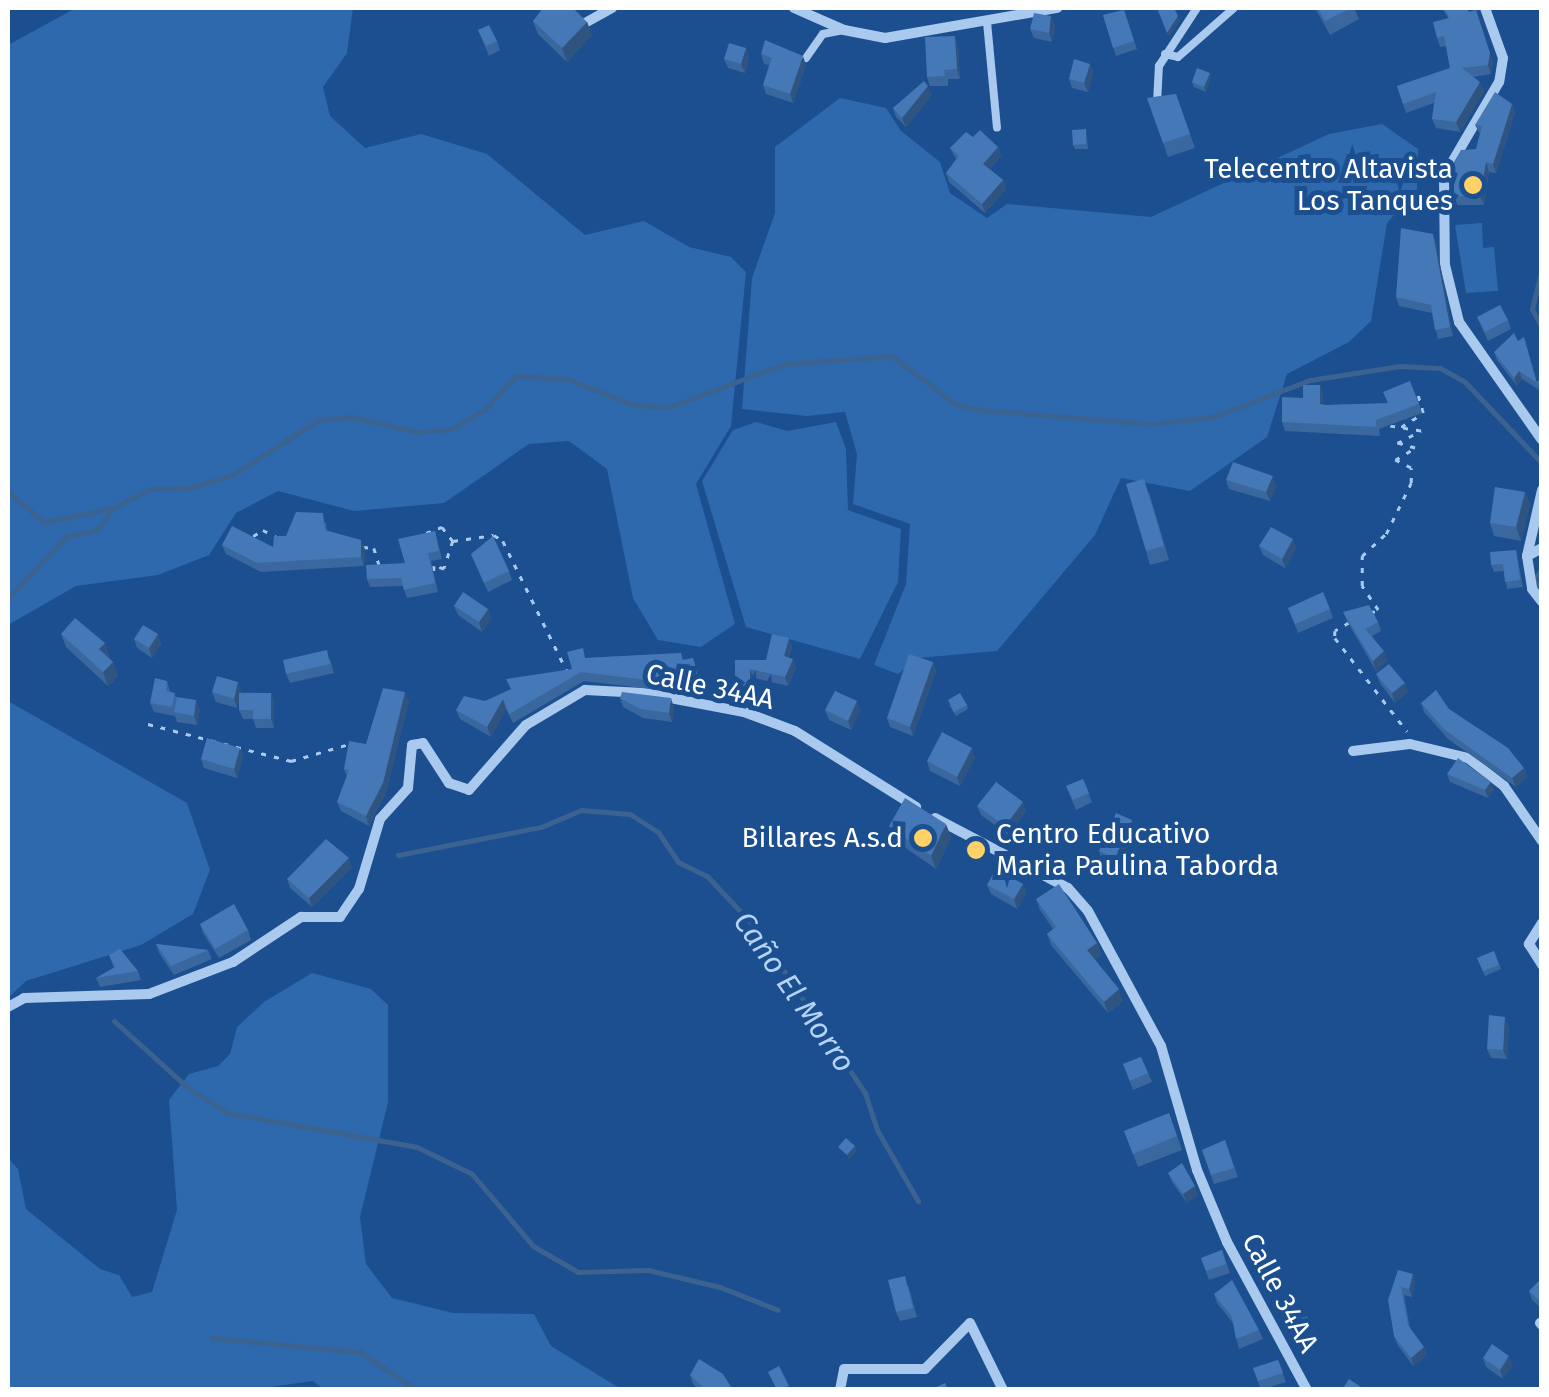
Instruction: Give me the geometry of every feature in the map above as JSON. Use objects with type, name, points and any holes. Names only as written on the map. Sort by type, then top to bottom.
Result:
[{"type":"street","points":[[585,24],[612,8]]},
{"type":"street","points":[[794,8],[844,30],[885,38],[1057,8]]},
{"type":"street","points":[[1485,8],[1503,58],[1499,82],[1444,176],[1445,265],[1458,322],[1542,440]]},
{"type":"street","points":[[1542,490],[1527,556],[1532,588],[1542,602]]},
{"type":"street","points":[[1527,556],[1542,548]]},
{"type":"street","name":"Calle 34AA","points":[[8,1007],[24,998],[149,994],[233,962],[301,918],[340,917],[359,889],[380,819],[408,788],[412,745],[424,743],[449,783],[469,790],[526,725],[578,694],[644,693],[744,712],[795,731],[1010,862],[1068,888],[1088,911],[1161,1046],[1196,1170],[1227,1242],[1307,1390]]},
{"type":"street","points":[[1353,751],[1416,745],[1468,758],[1488,770],[1542,841]]},
{"type":"street","points":[[1542,923],[1529,944],[1542,965]]},
{"type":"street","points":[[840,1390],[844,1369],[925,1369],[970,1323],[1003,1390]]},
{"type":"lane","points":[[1157,103],[1166,54],[1197,8]]},
{"type":"lane","points":[[1166,54],[1178,57],[1198,44],[1234,8]]},
{"type":"lane","points":[[986,22],[996,128]]},
{"type":"lane","points":[[806,58],[823,34],[844,30]]},
{"type":"path","points":[[1400,428],[1424,413],[1418,396]]},
{"type":"path","points":[[1368,614],[1378,610],[1362,586],[1362,556],[1386,534],[1414,474],[1395,460],[1415,448],[1397,443],[1421,431],[1384,425]]},
{"type":"path","points":[[413,539],[435,526],[447,529],[453,541]]},
{"type":"path","points":[[247,539],[264,530],[280,538]]},
{"type":"path","points":[[453,541],[496,534],[516,566],[578,694]]},
{"type":"path","points":[[440,568],[453,541]]},
{"type":"path","points":[[359,547],[374,548],[380,569]]},
{"type":"path","points":[[438,562],[440,568]]},
{"type":"path","points":[[434,573],[434,566],[440,568]]},
{"type":"path","points":[[510,570],[516,566]]},
{"type":"path","points":[[1351,622],[1334,631],[1335,638],[1416,745]]},
{"type":"path","points":[[148,724],[291,761],[366,745]]},
{"type":"shaded area","points":[[76,8],[353,8],[347,53],[323,87],[330,116],[365,148],[421,134],[487,154],[585,235],[644,221],[689,247],[731,257],[746,272],[731,426],[696,484],[735,624],[701,647],[658,640],[633,598],[607,469],[569,441],[529,444],[444,503],[354,511],[278,491],[236,513],[209,555],[158,575],[76,586],[8,625],[8,45]]},
{"type":"shaded area","points":[[840,98],[886,108],[901,131],[940,162],[950,193],[987,218],[1007,204],[1151,217],[1329,134],[1382,124],[1418,149],[1417,189],[1387,223],[1371,321],[1349,342],[1287,374],[1267,437],[1190,491],[1121,478],[1095,535],[997,651],[918,658],[898,674],[874,665],[906,584],[910,524],[853,504],[857,454],[845,412],[807,416],[742,409],[752,278],[775,213],[775,147]]},
{"type":"shaded area","points":[[1482,223],[1483,248],[1494,247],[1498,291],[1466,293],[1455,225]]},
{"type":"shaded area","points":[[756,422],[787,431],[836,422],[846,449],[848,510],[901,529],[898,582],[860,659],[746,627],[702,481],[733,430]]},
{"type":"shaded area","points":[[8,701],[187,803],[210,870],[193,914],[141,945],[26,981],[8,998]]},
{"type":"shaded area","points":[[312,973],[371,989],[388,1005],[388,1102],[360,1217],[366,1264],[392,1298],[453,1313],[534,1314],[551,1346],[621,1389],[325,1390],[313,1381],[248,1390],[8,1389],[8,1158],[18,1169],[26,1209],[100,1269],[119,1275],[132,1297],[152,1292],[177,1210],[169,1100],[189,1074],[218,1066],[230,1054],[237,1027],[264,1002]]},
{"type":"building","points":[[543,8],[573,8],[587,22],[562,48],[533,21]]},
{"type":"building","points":[[1157,8],[1174,8],[1178,16],[1167,33]]},
{"type":"building","points":[[1318,8],[1351,8],[1325,21]]},
{"type":"building","points":[[1444,8],[1476,10],[1490,53],[1488,65],[1462,68],[1480,82],[1456,122],[1432,119],[1436,92],[1403,104],[1397,86],[1450,68],[1444,36],[1437,38],[1433,22],[1449,18]]},
{"type":"building","points":[[1124,10],[1134,41],[1113,48],[1103,15]]},
{"type":"building","points":[[1034,13],[1051,16],[1049,33],[1030,29]]},
{"type":"building","points":[[489,25],[497,41],[486,46],[478,30]]},
{"type":"building","points":[[955,36],[957,69],[944,70],[945,76],[927,77],[925,37]]},
{"type":"building","points":[[765,40],[803,56],[790,94],[763,85],[772,58],[761,54]]},
{"type":"building","points":[[729,43],[746,48],[741,64],[724,59]]},
{"type":"building","points":[[1074,59],[1090,64],[1084,83],[1069,79]]},
{"type":"building","points":[[1197,68],[1210,73],[1204,87],[1192,82]]},
{"type":"building","points":[[924,81],[928,86],[902,118],[893,108]]},
{"type":"building","points":[[1495,92],[1512,104],[1493,164],[1486,162],[1480,196],[1454,196],[1454,162],[1461,150],[1476,149],[1482,126],[1475,125]]},
{"type":"building","points":[[1176,94],[1190,134],[1163,143],[1147,98]]},
{"type":"building","points":[[1086,129],[1086,144],[1073,145],[1072,130]]},
{"type":"building","points":[[980,130],[998,147],[983,164],[1003,180],[982,204],[946,173],[959,156],[950,148],[966,132],[973,137]]},
{"type":"building","points":[[1401,228],[1433,234],[1450,327],[1435,330],[1431,305],[1396,297]]},
{"type":"building","points":[[1500,305],[1508,320],[1485,332],[1477,317]]},
{"type":"building","points":[[1514,333],[1518,341],[1524,337],[1537,383],[1519,371],[1514,378],[1494,352]]},
{"type":"building","points":[[1410,381],[1419,404],[1376,420],[1376,427],[1282,422],[1282,397],[1303,398],[1303,385],[1320,385],[1320,404],[1388,403],[1383,392]]},
{"type":"building","points":[[1233,462],[1273,476],[1266,492],[1226,480]]},
{"type":"building","points":[[1144,479],[1164,546],[1146,551],[1126,484]]},
{"type":"building","points":[[1495,487],[1525,492],[1516,527],[1490,523]]},
{"type":"building","points":[[296,512],[323,513],[325,530],[361,540],[361,557],[257,563],[222,545],[232,526],[273,547],[274,536],[286,536]]},
{"type":"building","points":[[1271,527],[1293,539],[1282,559],[1259,546]]},
{"type":"building","points":[[435,531],[439,551],[428,553],[435,583],[404,590],[401,578],[367,579],[366,565],[405,563],[398,539]]},
{"type":"building","points":[[493,536],[509,571],[484,583],[471,554]]},
{"type":"building","points":[[1516,550],[1520,580],[1505,582],[1503,564],[1491,565],[1490,552]]},
{"type":"building","points":[[463,592],[488,609],[479,622],[454,606]]},
{"type":"building","points":[[1323,592],[1330,609],[1295,624],[1288,608]]},
{"type":"building","points":[[1369,605],[1378,622],[1365,629],[1384,651],[1373,661],[1343,612]]},
{"type":"building","points":[[75,618],[105,643],[99,649],[113,662],[103,672],[61,634]]},
{"type":"building","points":[[143,625],[158,634],[149,648],[134,639]]},
{"type":"building","points":[[772,634],[789,638],[784,656],[793,659],[785,677],[750,669],[750,692],[735,692],[735,660],[766,660]]},
{"type":"building","points":[[583,648],[585,658],[681,653],[682,660],[693,658],[696,686],[581,672],[509,714],[503,699],[487,727],[456,710],[464,696],[485,701],[511,689],[506,679],[572,669],[567,652]]},
{"type":"building","points":[[327,650],[330,664],[286,674],[283,660]]},
{"type":"building","points":[[909,654],[933,662],[910,727],[887,718]]},
{"type":"building","points":[[1389,664],[1405,683],[1392,693],[1376,674]]},
{"type":"building","points":[[217,676],[238,682],[234,699],[212,692]]},
{"type":"building","points":[[155,678],[167,681],[166,691],[175,693],[172,707],[150,703]]},
{"type":"building","points":[[383,688],[405,692],[383,783],[366,816],[337,802],[349,770],[344,769],[349,741],[366,744]]},
{"type":"building","points":[[1436,690],[1449,709],[1508,748],[1524,768],[1512,778],[1445,730],[1421,703]]},
{"type":"building","points":[[835,691],[857,701],[848,721],[825,710]]},
{"type":"building","points":[[622,692],[671,698],[669,713],[640,709],[620,698]]},
{"type":"building","points":[[239,693],[271,693],[271,719],[253,719],[253,710],[239,710]]},
{"type":"building","points":[[960,693],[967,705],[954,712],[948,700]]},
{"type":"building","points":[[177,697],[196,700],[194,716],[174,712]]},
{"type":"building","points":[[942,732],[972,748],[957,777],[927,761]]},
{"type":"building","points":[[207,738],[240,748],[234,769],[201,759]]},
{"type":"building","points":[[1458,758],[1491,782],[1485,790],[1447,774]]},
{"type":"building","points":[[1083,779],[1089,793],[1073,800],[1066,786]]},
{"type":"building","points":[[996,782],[1023,802],[1005,826],[977,806]]},
{"type":"building","points":[[905,798],[946,824],[931,856],[889,826]]},
{"type":"building","points":[[1116,813],[1132,820],[1115,858],[1099,851]]},
{"type":"building","points":[[326,839],[349,858],[309,898],[287,879]]},
{"type":"building","points":[[996,869],[1023,884],[1014,899],[987,885]]},
{"type":"building","points":[[1059,884],[1097,943],[1087,950],[1119,989],[1104,1002],[1047,934],[1056,927],[1036,899]]},
{"type":"building","points":[[234,904],[248,930],[215,949],[200,924]]},
{"type":"building","points":[[156,944],[208,950],[171,966]]},
{"type":"building","points":[[120,949],[138,971],[96,978],[115,967],[109,955]]},
{"type":"building","points":[[1494,951],[1499,965],[1483,971],[1477,958]]},
{"type":"building","points":[[1489,1015],[1505,1017],[1503,1050],[1487,1049]]},
{"type":"building","points":[[1141,1057],[1148,1073],[1130,1081],[1123,1064]]},
{"type":"building","points":[[1169,1113],[1177,1136],[1133,1154],[1124,1131]]},
{"type":"building","points":[[846,1138],[855,1146],[847,1155],[838,1147]]},
{"type":"building","points":[[1225,1140],[1234,1168],[1211,1175],[1202,1150]]},
{"type":"building","points":[[1182,1163],[1195,1186],[1183,1194],[1168,1173]]},
{"type":"building","points":[[1222,1250],[1226,1264],[1206,1271],[1201,1258]]},
{"type":"building","points":[[1398,1270],[1413,1274],[1409,1289],[1401,1287],[1408,1325],[1424,1347],[1411,1358],[1394,1336],[1388,1300]]},
{"type":"building","points":[[905,1276],[913,1308],[896,1312],[888,1280]]},
{"type":"building","points":[[1542,1278],[1542,1303],[1529,1291]]},
{"type":"building","points":[[1232,1280],[1259,1330],[1236,1339],[1232,1317],[1214,1294]]},
{"type":"building","points":[[1297,1306],[1310,1320],[1295,1334],[1282,1319]]},
{"type":"building","points":[[1492,1344],[1509,1356],[1500,1370],[1483,1358]]},
{"type":"building","points":[[699,1359],[723,1374],[733,1390],[706,1390],[690,1375]]},
{"type":"building","points":[[1278,1360],[1283,1373],[1258,1381],[1253,1368]]},
{"type":"building","points":[[779,1366],[789,1386],[777,1390],[768,1372]]},
{"type":"building","points":[[1349,1379],[1364,1389],[1364,1390],[1342,1390]]},
{"type":"building","points":[[945,1383],[948,1390],[930,1390]]},
{"type":"waterway","points":[[1542,268],[1532,309],[1542,328]]},
{"type":"waterway","points":[[8,492],[44,522],[113,508],[149,489],[189,488],[233,475],[318,420],[352,417],[417,432],[452,429],[484,410],[516,376],[567,379],[631,404],[667,408],[784,364],[892,356],[954,403],[981,410],[1150,424],[1213,417],[1310,380],[1400,366],[1440,368],[1465,382],[1542,463]]},
{"type":"waterway","points":[[8,598],[67,536],[97,530],[112,509]]},
{"type":"waterway","points":[[1542,569],[1534,579],[1542,591]]},
{"type":"waterway","name":"Caño El Morro","points":[[398,855],[541,827],[581,810],[630,814],[658,832],[678,862],[707,876],[754,926],[865,1093],[877,1130],[918,1201]]},
{"type":"waterway","points":[[114,1021],[187,1087],[228,1113],[417,1147],[472,1174],[533,1246],[578,1272],[648,1270],[720,1287],[778,1310]]},
{"type":"waterway","points":[[212,1338],[360,1352],[417,1390]]},
{"type":"place","name":"Telecentro Altavista Los Tanques","points":[[1473,185]]},
{"type":"place","name":"Billares A.s.d","points":[[923,838]]},
{"type":"place","name":"Centro Educativo Maria Paulina Taborda","points":[[976,850]]}]
